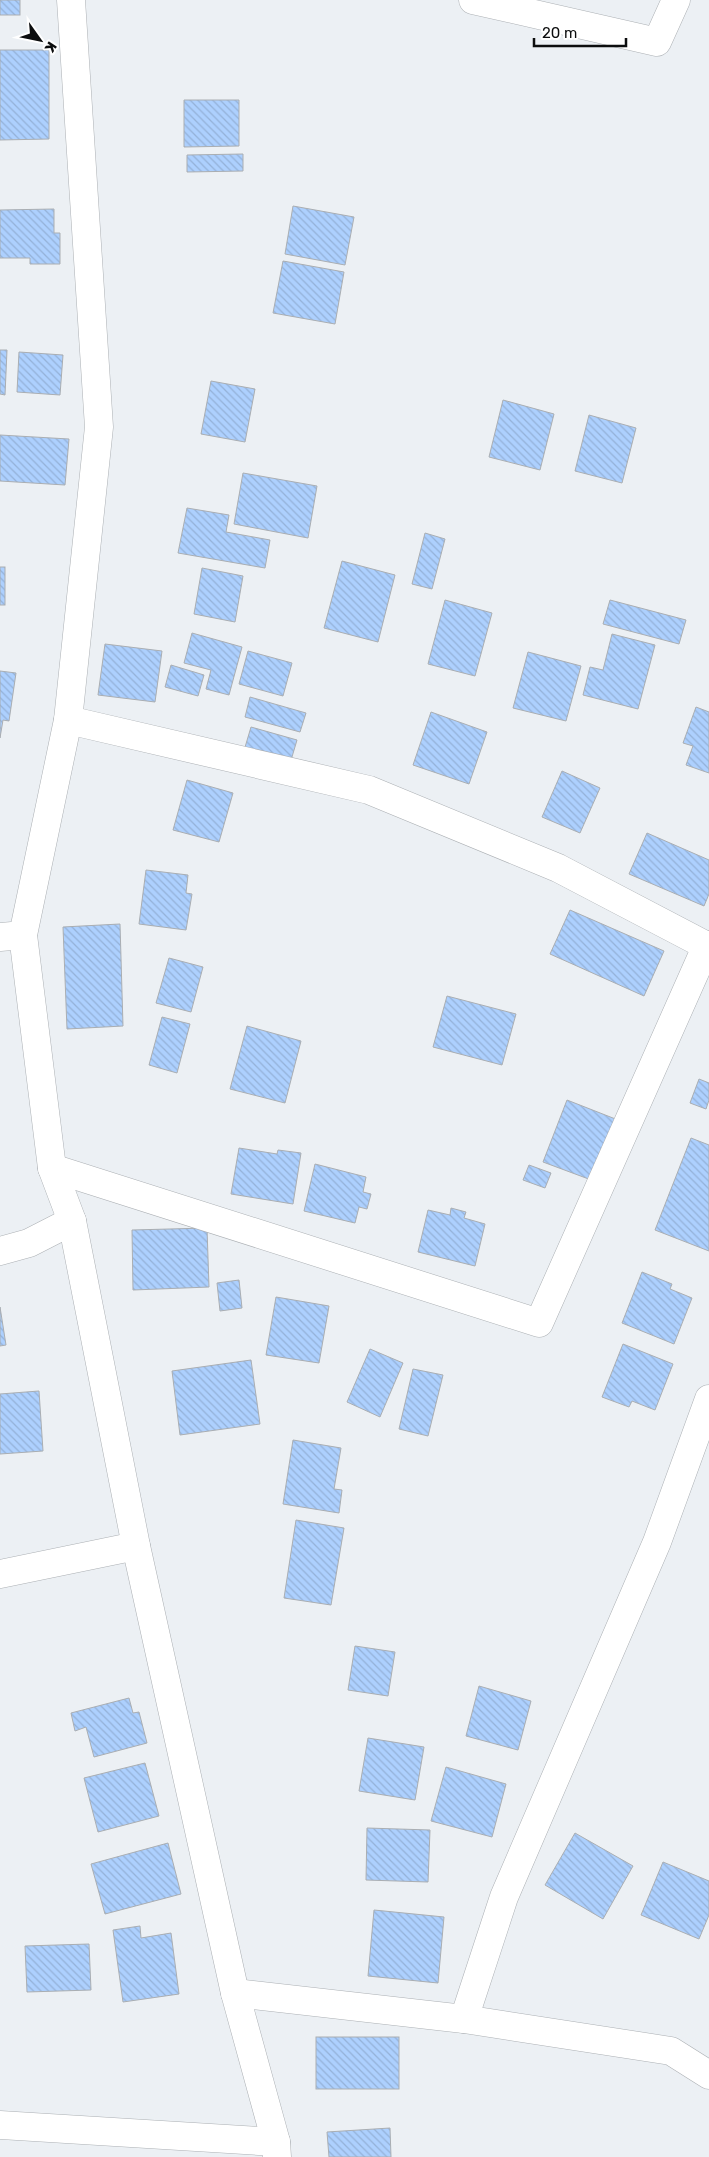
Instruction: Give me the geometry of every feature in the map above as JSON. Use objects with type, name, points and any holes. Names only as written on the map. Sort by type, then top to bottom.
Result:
[{"type":"street","points":[[0,2124],[276,2150],[235,1993],[136,1546],[72,1221],[52,1168],[11,936],[68,720],[99,428],[71,0]]},
{"type":"street","points":[[474,0],[657,42],[676,0]]},
{"type":"street","points":[[52,1168],[539,1323],[708,946],[558,868],[369,790],[68,720]]},
{"type":"street","points":[[0,1251],[30,1243],[72,1221]]},
{"type":"street","points":[[464,2019],[504,1897],[657,1542],[709,1399]]},
{"type":"street","points":[[0,1574],[136,1546]]},
{"type":"street","points":[[235,1993],[464,2019],[671,2051],[709,2075]]},
{"type":"building","points":[[0,0],[20,0],[20,15],[0,15]]},
{"type":"building","points":[[0,50],[49,50],[49,139],[0,140]]},
{"type":"building","points":[[184,100],[239,100],[239,146],[184,147]]},
{"type":"building","points":[[243,154],[243,171],[187,172],[187,155]]},
{"type":"building","points":[[293,206],[354,217],[345,265],[285,254]]},
{"type":"building","points":[[54,209],[54,233],[60,233],[60,264],[30,264],[30,258],[0,258],[0,210]]},
{"type":"building","points":[[283,261],[344,272],[335,324],[273,313]]},
{"type":"building","points":[[0,350],[7,350],[5,395],[0,394]]},
{"type":"building","points":[[19,352],[63,355],[60,395],[17,392]]},
{"type":"building","points":[[211,381],[255,389],[245,442],[201,434]]},
{"type":"building","points":[[503,400],[554,414],[540,470],[489,457]]},
{"type":"building","points":[[589,415],[636,428],[622,483],[575,471]]},
{"type":"building","points":[[0,435],[69,439],[65,485],[0,481]]},
{"type":"building","points":[[243,473],[317,486],[308,538],[234,524]]},
{"type":"building","points":[[187,508],[229,515],[226,532],[270,540],[265,568],[178,553]]},
{"type":"building","points":[[425,533],[445,539],[432,589],[412,584]]},
{"type":"building","points":[[342,561],[395,575],[378,642],[324,628]]},
{"type":"building","points":[[0,567],[5,567],[5,605],[0,605]]},
{"type":"building","points":[[202,568],[243,576],[235,622],[194,614]]},
{"type":"building","points":[[445,600],[492,613],[475,676],[428,664]]},
{"type":"building","points":[[610,600],[686,620],[679,644],[603,624]]},
{"type":"building","points":[[192,633],[242,647],[229,695],[206,689],[211,670],[184,663]]},
{"type":"building","points":[[612,634],[655,645],[638,709],[583,695],[590,667],[603,670]]},
{"type":"building","points":[[105,644],[162,651],[155,702],[98,695]]},
{"type":"building","points":[[248,651],[292,663],[283,696],[239,684]]},
{"type":"building","points":[[528,652],[581,666],[566,721],[513,708]]},
{"type":"building","points":[[171,665],[204,675],[198,696],[165,687]]},
{"type":"building","points":[[0,671],[16,673],[9,721],[3,720],[0,738]]},
{"type":"building","points":[[250,697],[306,713],[300,732],[245,717]]},
{"type":"building","points":[[696,707],[709,712],[709,773],[686,765],[693,746],[683,743]]},
{"type":"building","points":[[431,712],[487,732],[469,784],[413,765]]},
{"type":"building","points":[[251,727],[297,740],[289,767],[243,754]]},
{"type":"building","points":[[562,771],[600,788],[580,833],[542,817]]},
{"type":"building","points":[[187,780],[233,793],[219,842],[173,830]]},
{"type":"building","points":[[647,833],[709,860],[709,894],[704,906],[629,874]]},
{"type":"building","points":[[146,870],[188,875],[186,893],[192,894],[186,930],[139,924]]},
{"type":"building","points":[[570,910],[664,951],[644,996],[550,954]]},
{"type":"building","points":[[120,924],[123,1026],[67,1029],[63,927]]},
{"type":"building","points":[[169,958],[203,967],[191,1012],[156,1003]]},
{"type":"building","points":[[447,996],[516,1014],[502,1065],[433,1047]]},
{"type":"building","points":[[162,1017],[190,1024],[177,1073],[149,1065]]},
{"type":"building","points":[[247,1026],[301,1041],[285,1103],[230,1089]]},
{"type":"building","points":[[699,1079],[709,1083],[709,1100],[706,1109],[690,1103]]},
{"type":"building","points":[[567,1100],[618,1120],[594,1181],[543,1162]]},
{"type":"building","points":[[691,1138],[709,1145],[709,1251],[655,1230]]},
{"type":"building","points":[[239,1148],[277,1154],[278,1150],[301,1153],[293,1204],[231,1194]]},
{"type":"building","points":[[315,1164],[366,1177],[363,1192],[371,1194],[367,1209],[359,1207],[355,1223],[304,1211]]},
{"type":"building","points":[[529,1165],[551,1173],[545,1188],[523,1180]]},
{"type":"building","points":[[451,1208],[466,1212],[464,1218],[485,1224],[475,1266],[418,1252],[428,1210],[450,1215]]},
{"type":"building","points":[[207,1228],[209,1287],[133,1290],[132,1230]]},
{"type":"building","points":[[642,1272],[672,1284],[670,1289],[692,1298],[674,1344],[622,1323]]},
{"type":"building","points":[[239,1280],[242,1308],[220,1311],[217,1283]]},
{"type":"building","points":[[276,1297],[329,1306],[319,1363],[266,1355]]},
{"type":"building","points":[[0,1307],[6,1345],[0,1346]]},
{"type":"building","points":[[623,1344],[673,1364],[655,1410],[632,1401],[629,1407],[602,1397]]},
{"type":"building","points":[[370,1349],[403,1363],[380,1417],[347,1402]]},
{"type":"building","points":[[251,1360],[260,1424],[180,1435],[172,1371]]},
{"type":"building","points":[[413,1369],[443,1375],[428,1436],[399,1429]]},
{"type":"building","points":[[39,1391],[43,1451],[0,1454],[0,1394]]},
{"type":"building","points":[[293,1440],[341,1448],[334,1489],[342,1490],[339,1513],[283,1504]]},
{"type":"building","points":[[296,1520],[344,1528],[331,1605],[284,1598]]},
{"type":"building","points":[[355,1646],[395,1652],[388,1696],[348,1690]]},
{"type":"building","points":[[479,1686],[531,1701],[518,1750],[466,1736]]},
{"type":"building","points":[[129,1698],[133,1713],[139,1712],[147,1743],[94,1757],[86,1727],[75,1731],[71,1713]]},
{"type":"building","points":[[368,1738],[424,1747],[415,1800],[359,1791]]},
{"type":"building","points":[[145,1763],[159,1816],[98,1832],[84,1778]]},
{"type":"building","points":[[446,1767],[506,1784],[492,1837],[431,1821]]},
{"type":"building","points":[[367,1828],[430,1830],[428,1882],[366,1880]]},
{"type":"building","points":[[575,1833],[633,1866],[603,1919],[545,1885]]},
{"type":"building","points":[[168,1843],[181,1894],[105,1914],[91,1864]]},
{"type":"building","points":[[663,1862],[709,1881],[709,1915],[699,1939],[641,1915]]},
{"type":"building","points":[[374,1910],[444,1917],[438,1983],[368,1976]]},
{"type":"building","points":[[140,1926],[141,1938],[171,1933],[179,1994],[123,2002],[113,1930]]},
{"type":"building","points":[[89,1944],[91,1990],[27,1992],[25,1946]]},
{"type":"building","points":[[316,2037],[399,2037],[399,2089],[316,2089]]},
{"type":"building","points":[[390,2128],[391,2157],[329,2157],[327,2132]]}]
